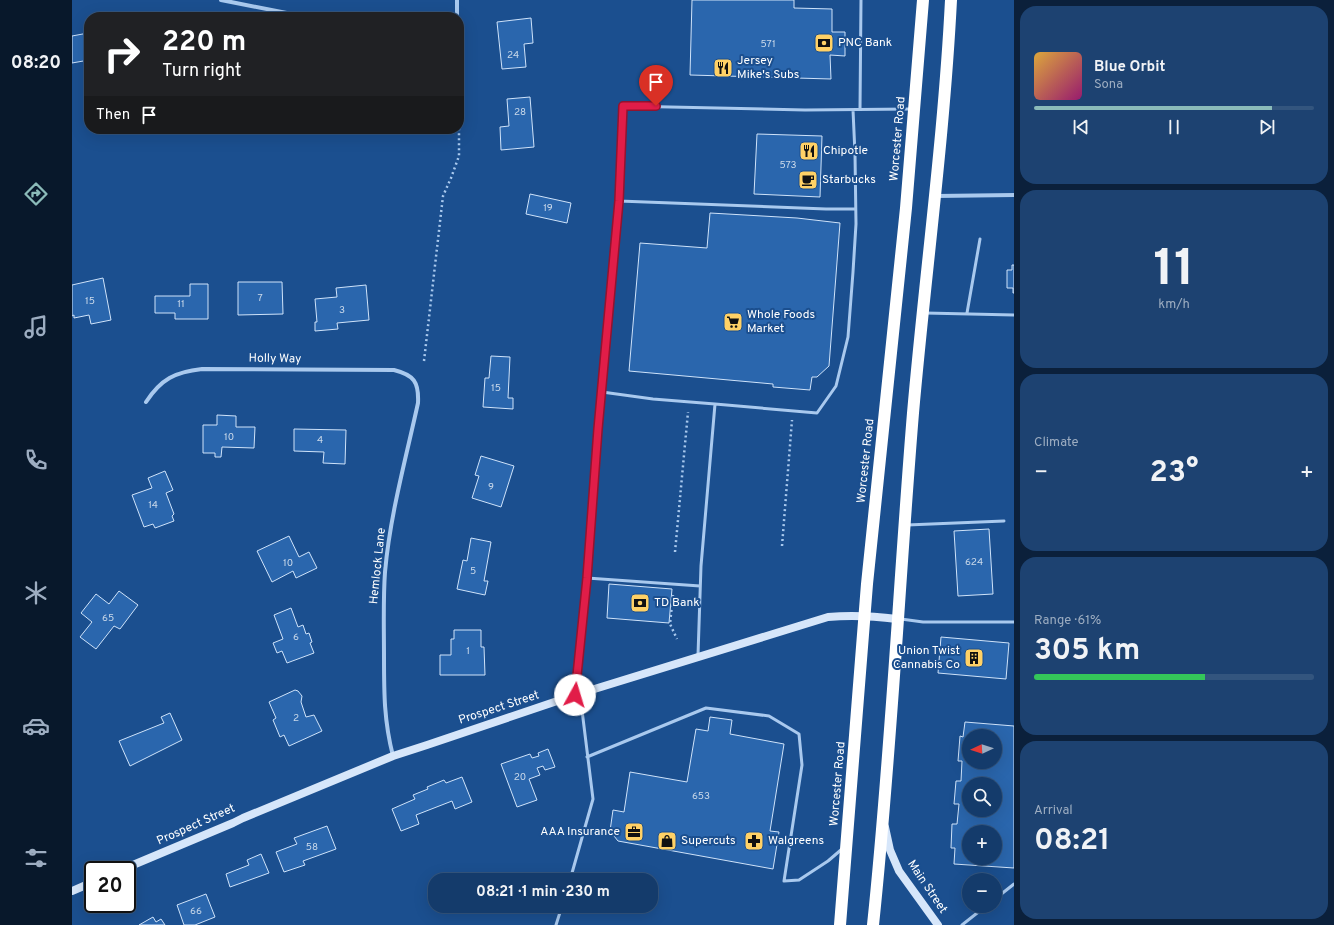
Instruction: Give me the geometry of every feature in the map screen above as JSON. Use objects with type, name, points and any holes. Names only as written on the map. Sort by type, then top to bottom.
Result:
[{"type":"highway","name":"Worcester Road","points":[[840,925],[866,615],[867,584],[906,208],[923,0]]},
{"type":"highway","points":[[873,925],[883,817],[913,412],[936,196],[950,36],[951,0]]},
{"type":"street","points":[[221,0],[282,12]]},
{"type":"street","points":[[457,0],[457,12]]},
{"type":"street","points":[[936,196],[1014,195]]},
{"type":"street","name":"Holly Way","points":[[146,402],[153,392],[171,376],[186,371],[202,369],[394,370],[405,373],[414,380]]},
{"type":"street","name":"Hemlock Lane","points":[[393,756],[389,741],[384,706],[385,572],[394,516],[418,402],[419,390],[414,380]]},
{"type":"street","name":"Prospect Street","points":[[136,864],[393,756],[577,695],[828,617],[866,615],[897,618]]},
{"type":"street","name":"Main Street","points":[[883,817],[890,850],[899,871],[938,925]]},
{"type":"street","points":[[72,891],[84,886]]},
{"type":"lane","points":[[860,109],[861,0]]},
{"type":"lane","points":[[572,873],[593,799],[577,695],[619,201],[623,106],[805,110],[914,109]]},
{"type":"lane","points":[[602,392],[653,399],[817,413],[836,386],[848,337],[853,272],[855,209],[856,154],[853,110]]},
{"type":"lane","points":[[619,201],[855,209]]},
{"type":"lane","points":[[967,313],[980,239]]},
{"type":"lane","points":[[923,313],[1014,315]]},
{"type":"lane","points":[[698,657],[704,522],[715,404]]},
{"type":"lane","points":[[905,525],[1004,521]]},
{"type":"lane","points":[[587,578],[700,586]]},
{"type":"lane","points":[[897,618],[923,622],[1014,622]]},
{"type":"lane","points":[[587,757],[706,708],[769,716],[799,734],[802,765],[784,881],[798,880],[828,861],[847,844]]},
{"type":"lane","points":[[1002,893],[1014,884]]},
{"type":"lane","points":[[556,925],[560,913]]},
{"type":"lane","points":[[962,925],[977,913]]},
{"type":"path","points":[[424,361],[443,196],[459,156],[459,134]]},
{"type":"path","points":[[675,552],[688,410]]},
{"type":"path","points":[[782,546],[792,420]]},
{"type":"path","points":[[674,592],[670,624],[677,639]]},
{"type":"building","points":[[692,0],[794,0],[794,8],[832,9],[832,32],[845,32],[845,56],[830,55],[831,79],[690,75]]},
{"type":"building","points":[[531,18],[533,43],[524,44],[526,67],[502,69],[497,22]]},
{"type":"building","points":[[84,34],[84,61],[72,63],[72,36]]},
{"type":"building","points":[[530,97],[534,147],[501,150],[500,127],[509,126],[507,99]]},
{"type":"building","points":[[757,134],[822,136],[820,197],[754,194]]},
{"type":"building","points":[[530,194],[571,203],[567,223],[526,214]]},
{"type":"building","name":"Whole Foods Market","points":[[710,213],[797,218],[840,223],[829,366],[817,377],[812,377],[810,390],[773,387],[773,384],[629,371],[640,243],[707,248]]},
{"type":"building","points":[[1012,265],[1014,265],[1014,293],[1013,288],[1007,288],[1007,270],[1012,270]]},
{"type":"building","points":[[103,278],[111,320],[91,324],[89,315],[74,318],[74,315],[72,316],[72,285]]},
{"type":"building","points":[[238,282],[282,282],[283,314],[238,315]]},
{"type":"building","points":[[190,284],[208,284],[208,319],[175,319],[175,313],[155,313],[155,296],[190,296]]},
{"type":"building","points":[[366,285],[369,320],[337,323],[338,329],[315,331],[315,322],[317,322],[315,299],[337,297],[336,288]]},
{"type":"building","points":[[491,356],[510,357],[508,398],[513,398],[513,409],[483,407],[485,378],[489,378]]},
{"type":"building","points":[[217,415],[236,416],[236,427],[255,427],[254,448],[222,447],[221,457],[215,457],[215,453],[203,453],[203,425],[217,425]]},
{"type":"building","points":[[294,429],[346,430],[345,464],[323,463],[324,452],[294,451]]},
{"type":"building","points":[[481,456],[514,466],[501,507],[472,498],[479,476],[475,475]]},
{"type":"building","points":[[165,471],[173,490],[166,493],[174,514],[172,516],[174,521],[155,528],[153,524],[144,527],[132,495],[152,488],[148,478]]},
{"type":"building","points":[[989,529],[993,594],[958,596],[954,531]]},
{"type":"building","points":[[289,536],[299,557],[309,552],[317,568],[296,578],[293,571],[272,582],[257,551]]},
{"type":"building","points":[[471,538],[491,542],[484,581],[488,581],[485,595],[457,589],[463,560],[467,561]]},
{"type":"building","name":"TD Bank","points":[[609,584],[672,589],[669,623],[607,618]]},
{"type":"building","points":[[119,591],[138,605],[120,629],[114,626],[96,649],[80,637],[92,622],[81,613],[96,594],[109,604]]},
{"type":"building","points":[[291,608],[298,627],[303,625],[306,634],[309,633],[312,642],[310,643],[314,653],[287,663],[282,651],[277,653],[273,643],[283,639],[274,615]]},
{"type":"building","points":[[454,630],[481,630],[481,647],[484,647],[485,675],[440,675],[440,655],[451,655],[451,639],[454,639]]},
{"type":"building","name":"Union Twist Cannabis Co","points":[[941,637],[1009,643],[1006,679],[938,673]]},
{"type":"building","points":[[295,690],[302,696],[301,702],[306,717],[314,715],[322,731],[289,746],[284,735],[280,737],[273,720],[276,718],[269,702]]},
{"type":"building","points":[[170,713],[182,740],[130,766],[119,741],[164,723],[161,717]]},
{"type":"building","points":[[710,717],[732,720],[730,734],[784,744],[770,831],[779,832],[773,869],[618,841],[610,831],[613,810],[624,812],[630,772],[687,782],[696,729],[708,731]]},
{"type":"building","points":[[965,722],[1014,726],[1014,868],[969,865],[1002,865],[1002,825],[962,825],[962,865],[954,864],[955,848],[951,848],[952,824],[957,824],[959,804],[954,804],[956,781],[961,781],[962,761],[962,769],[1002,769],[1002,729],[964,729]]},
{"type":"building","points":[[960,736],[962,737],[962,761],[958,761]]},
{"type":"building","points":[[548,749],[555,767],[545,770],[543,766],[537,768],[540,775],[529,779],[537,800],[517,807],[501,764],[530,754],[532,758],[539,756],[538,753]]},
{"type":"building","points":[[462,777],[472,802],[455,809],[452,801],[416,815],[419,824],[401,831],[392,809],[415,799],[413,795],[428,789],[427,787],[444,780],[446,783]]},
{"type":"building","points":[[327,826],[336,849],[303,861],[305,865],[284,872],[276,852],[297,844],[294,838]]},
{"type":"building","points":[[261,854],[269,873],[230,887],[226,874],[249,865],[247,860]]},
{"type":"building","points":[[206,894],[215,917],[195,925],[184,925],[177,905]]},
{"type":"building","points":[[153,917],[156,922],[161,919],[165,925],[139,925]]},
{"type":"place","name":"PNC Bank","points":[[824,43]]},
{"type":"place","name":"Jersey Mike's Subs","points":[[723,68]]},
{"type":"place","name":"Chipotle","points":[[809,151]]},
{"type":"place","name":"Starbucks","points":[[808,180]]},
{"type":"place","name":"Whole Foods Market","points":[[733,322]]},
{"type":"place","name":"TD Bank","points":[[640,603]]},
{"type":"place","name":"Union Twist Cannabis Co","points":[[974,658]]},
{"type":"place","name":"AAA Insurance","points":[[634,832]]},
{"type":"place","name":"Supercuts","points":[[667,841]]},
{"type":"place","name":"Walgreens","points":[[754,841]]},
{"type":"route","points":[[575,695],[587,578],[598,429],[619,201],[623,106],[656,106]]}]
